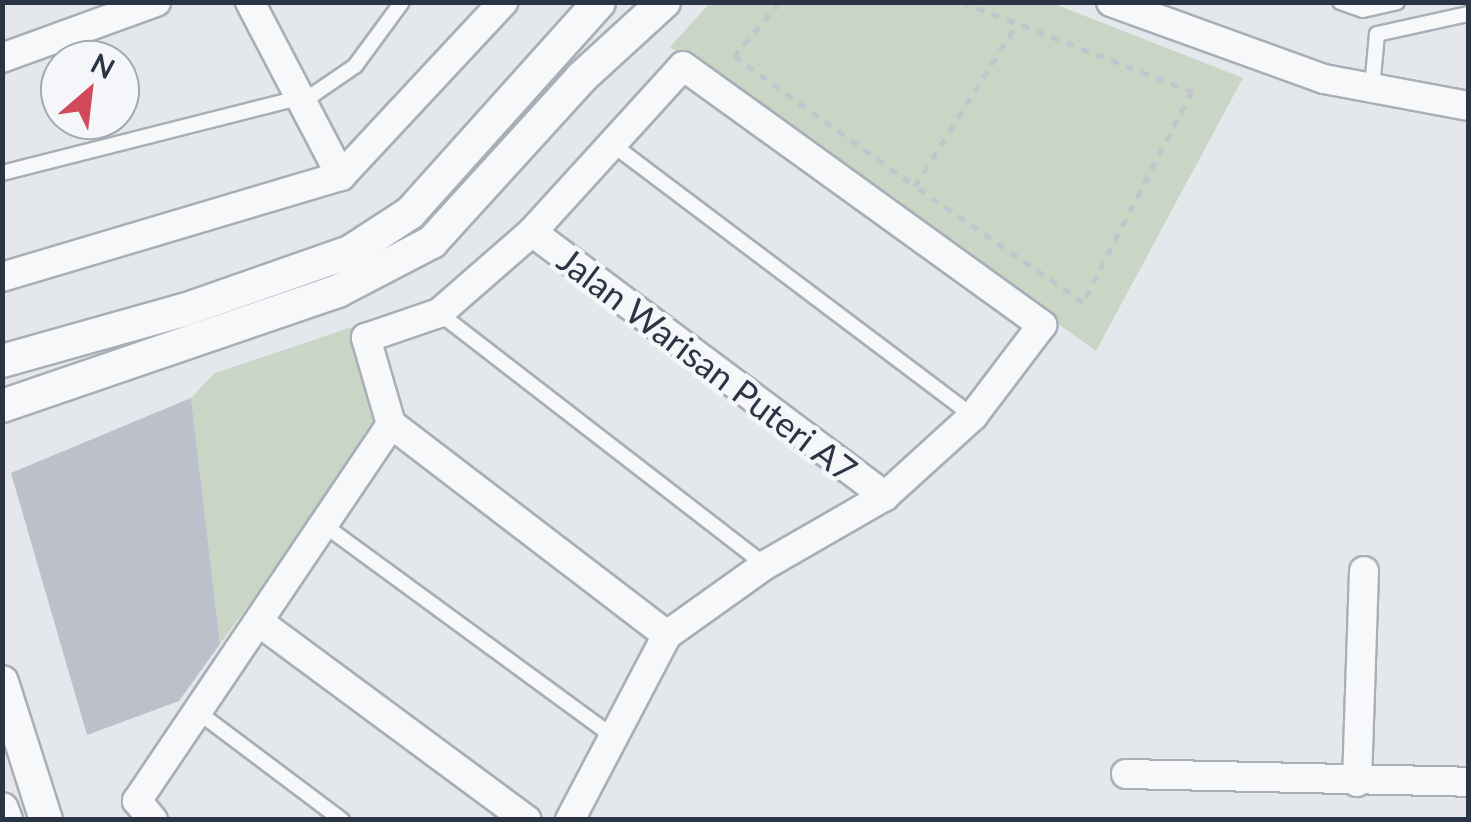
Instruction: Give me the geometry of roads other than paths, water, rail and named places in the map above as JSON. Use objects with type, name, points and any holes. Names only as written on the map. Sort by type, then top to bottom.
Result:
[{"type":"street","points":[[2,58],[156,2]]},
{"type":"street","points":[[250,2],[341,176]]},
{"type":"street","points":[[2,277],[341,176],[503,2]]},
{"type":"street","points":[[2,361],[184,310],[350,252],[410,213],[599,2]]},
{"type":"street","points":[[2,406],[338,291],[432,242],[581,78],[664,2]]},
{"type":"street","points":[[1111,2],[1142,7],[1324,79],[1468,106]]},
{"type":"street","points":[[570,820],[667,635],[765,565],[884,496],[973,416],[1042,325],[683,66],[532,232],[440,313],[366,338],[391,424],[667,635]]},
{"type":"street","name":"Jalan Warisan Puteri A7","points":[[532,232],[884,496]]},
{"type":"street","points":[[153,820],[137,801],[391,424]]},
{"type":"street","points":[[1357,782],[1364,571]]},
{"type":"street","points":[[259,622],[527,820]]},
{"type":"street","points":[[2,682],[46,820]]},
{"type":"street","points":[[1126,774],[1468,782]]},
{"type":"street","points":[[2,809],[6,820]]},
{"type":"lane","points":[[2,173],[300,98],[356,66],[402,2]]},
{"type":"lane","points":[[1343,3],[1370,10],[1398,2]]},
{"type":"lane","points":[[1372,88],[1377,34],[1468,14]]},
{"type":"lane","points":[[612,144],[973,416]]},
{"type":"lane","points":[[440,313],[765,565]]},
{"type":"lane","points":[[324,525],[614,736]]},
{"type":"lane","points":[[198,712],[342,820]]}]
